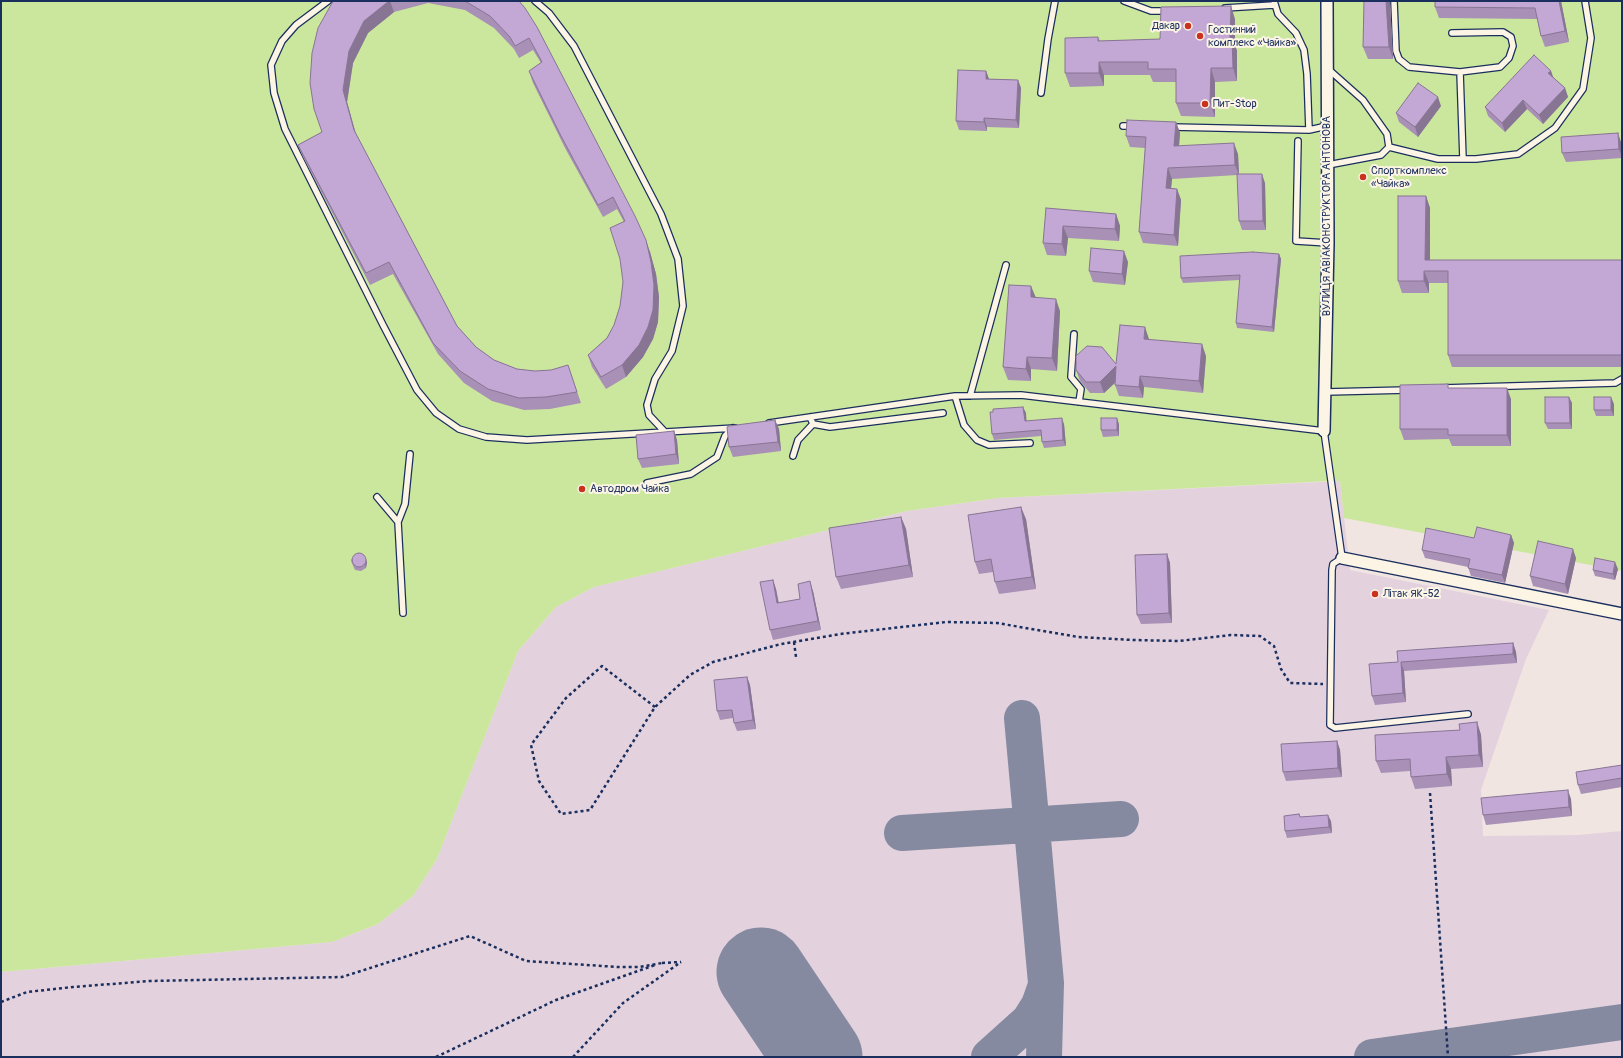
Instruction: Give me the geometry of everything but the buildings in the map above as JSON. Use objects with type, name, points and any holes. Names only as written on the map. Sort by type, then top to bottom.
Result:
[{"type":"street","name":"ВУЛИЦЯ АВІАКОНСТРУКТОРА АНТОНОВА","points":[[1324,431],[1328,243],[1326,1]]},
{"type":"street","points":[[1342,558],[1622,614]]},
{"type":"lane","points":[[328,1],[296,25],[282,41],[271,65],[274,93],[285,129],[298,157],[417,390],[436,413],[459,429],[486,437],[528,440],[741,427]]},
{"type":"lane","points":[[535,1],[549,13],[574,46],[661,214],[678,259],[683,306],[672,351],[655,379],[647,405],[649,415],[664,431]]},
{"type":"lane","points":[[1041,93],[1048,39],[1055,1]]},
{"type":"lane","points":[[1124,1],[1151,11],[1174,10]]},
{"type":"lane","points":[[1394,1],[1396,52],[1399,59],[1409,67],[1460,72],[1500,67],[1509,58],[1513,46],[1511,37],[1503,32],[1452,33]]},
{"type":"lane","points":[[1389,147],[1438,159],[1463,159],[1518,154],[1555,128],[1583,89],[1591,38],[1586,1]]},
{"type":"lane","points":[[1220,8],[1274,3],[1278,14],[1296,33],[1304,50],[1307,74],[1309,130]]},
{"type":"lane","points":[[1327,68],[1363,100],[1386,134],[1389,147]]},
{"type":"lane","points":[[1460,72],[1463,159]]},
{"type":"lane","points":[[1123,126],[1139,126]]},
{"type":"lane","points":[[1162,127],[1309,130],[1327,126]]},
{"type":"lane","points":[[1298,141],[1296,241],[1328,243]]},
{"type":"lane","points":[[1328,165],[1381,155],[1389,147]]},
{"type":"lane","points":[[970,396],[1006,265]]},
{"type":"lane","points":[[1074,334],[1071,377],[1081,389],[1079,402]]},
{"type":"lane","points":[[1435,389],[1615,383],[1622,379]]},
{"type":"lane","points":[[1326,392],[1412,389]]},
{"type":"lane","points":[[764,424],[955,396],[1021,395],[1324,431],[1342,558],[1334,564],[1332,570],[1328,722],[1335,728],[1468,714]]},
{"type":"lane","points":[[955,396],[964,425],[977,440],[989,445],[1030,443]]},
{"type":"lane","points":[[812,424],[830,427],[943,413]]},
{"type":"lane","points":[[810,417],[812,424]]},
{"type":"lane","points":[[793,456],[798,440],[812,424]]},
{"type":"lane","points":[[647,483],[691,474],[716,457],[726,436],[733,428]]},
{"type":"lane","points":[[403,613],[398,522],[405,504],[410,454]]},
{"type":"lane","points":[[377,497],[398,522]]},
{"type":"path","points":[[655,707],[602,666],[566,698],[531,745],[539,781],[561,814],[590,810],[655,707],[690,675],[713,662],[794,642],[887,627],[946,622],[997,623],[1078,637],[1133,640],[1178,641],[1231,635],[1260,636],[1274,646],[1281,669],[1290,683],[1329,684]]},
{"type":"path","points":[[794,642],[796,657]]},
{"type":"path","points":[[1430,793],[1448,1057]]},
{"type":"path","points":[[1,1002],[27,992],[80,986],[150,981],[342,977],[470,936],[526,961],[618,967],[639,967],[662,963],[681,962],[623,1003],[573,1057]]},
{"type":"path","points":[[436,1057],[556,1000],[662,963]]},
{"type":"shaded area","points":[[1340,481],[1350,570],[1549,610],[1526,659],[1481,790],[1483,836],[1578,835],[1622,831],[1622,1057],[1,1057],[1,972],[332,942],[378,924],[413,896],[437,859],[518,651],[556,607],[594,587],[907,511],[998,498]]},
{"type":"green space","name":"Автодром Чайка","points":[[1,1],[1622,1],[1622,571],[1344,518],[1340,481],[1331,481],[998,498],[907,511],[594,587],[556,607],[518,651],[437,859],[413,896],[378,924],[332,942],[1,972]]},
{"type":"taxiway","points":[[1022,718],[1046,983],[1044,1057]]},
{"type":"taxiway","points":[[902,833],[1121,819]]},
{"type":"taxiway","points":[[989,1057],[1029,1021],[1039,1005],[1045,988]]},
{"type":"taxiway","points":[[1372,1057],[1622,1022]]},
{"type":"runway","points":[[761,972],[818,1057]]},
{"type":"place","name":"Дакар","points":[[1188,26]]},
{"type":"place","name":"Гостинний комплекс «Чайка»","points":[[1200,36]]},
{"type":"place","name":"Пит-Stop","points":[[1205,104]]},
{"type":"place","name":"Спорткомплекс «Чайка»","points":[[1363,177]]},
{"type":"place","name":"Автодром Чайка","points":[[582,489]]},
{"type":"place","name":"Літак ЯК-52","points":[[1375,594]]}]
